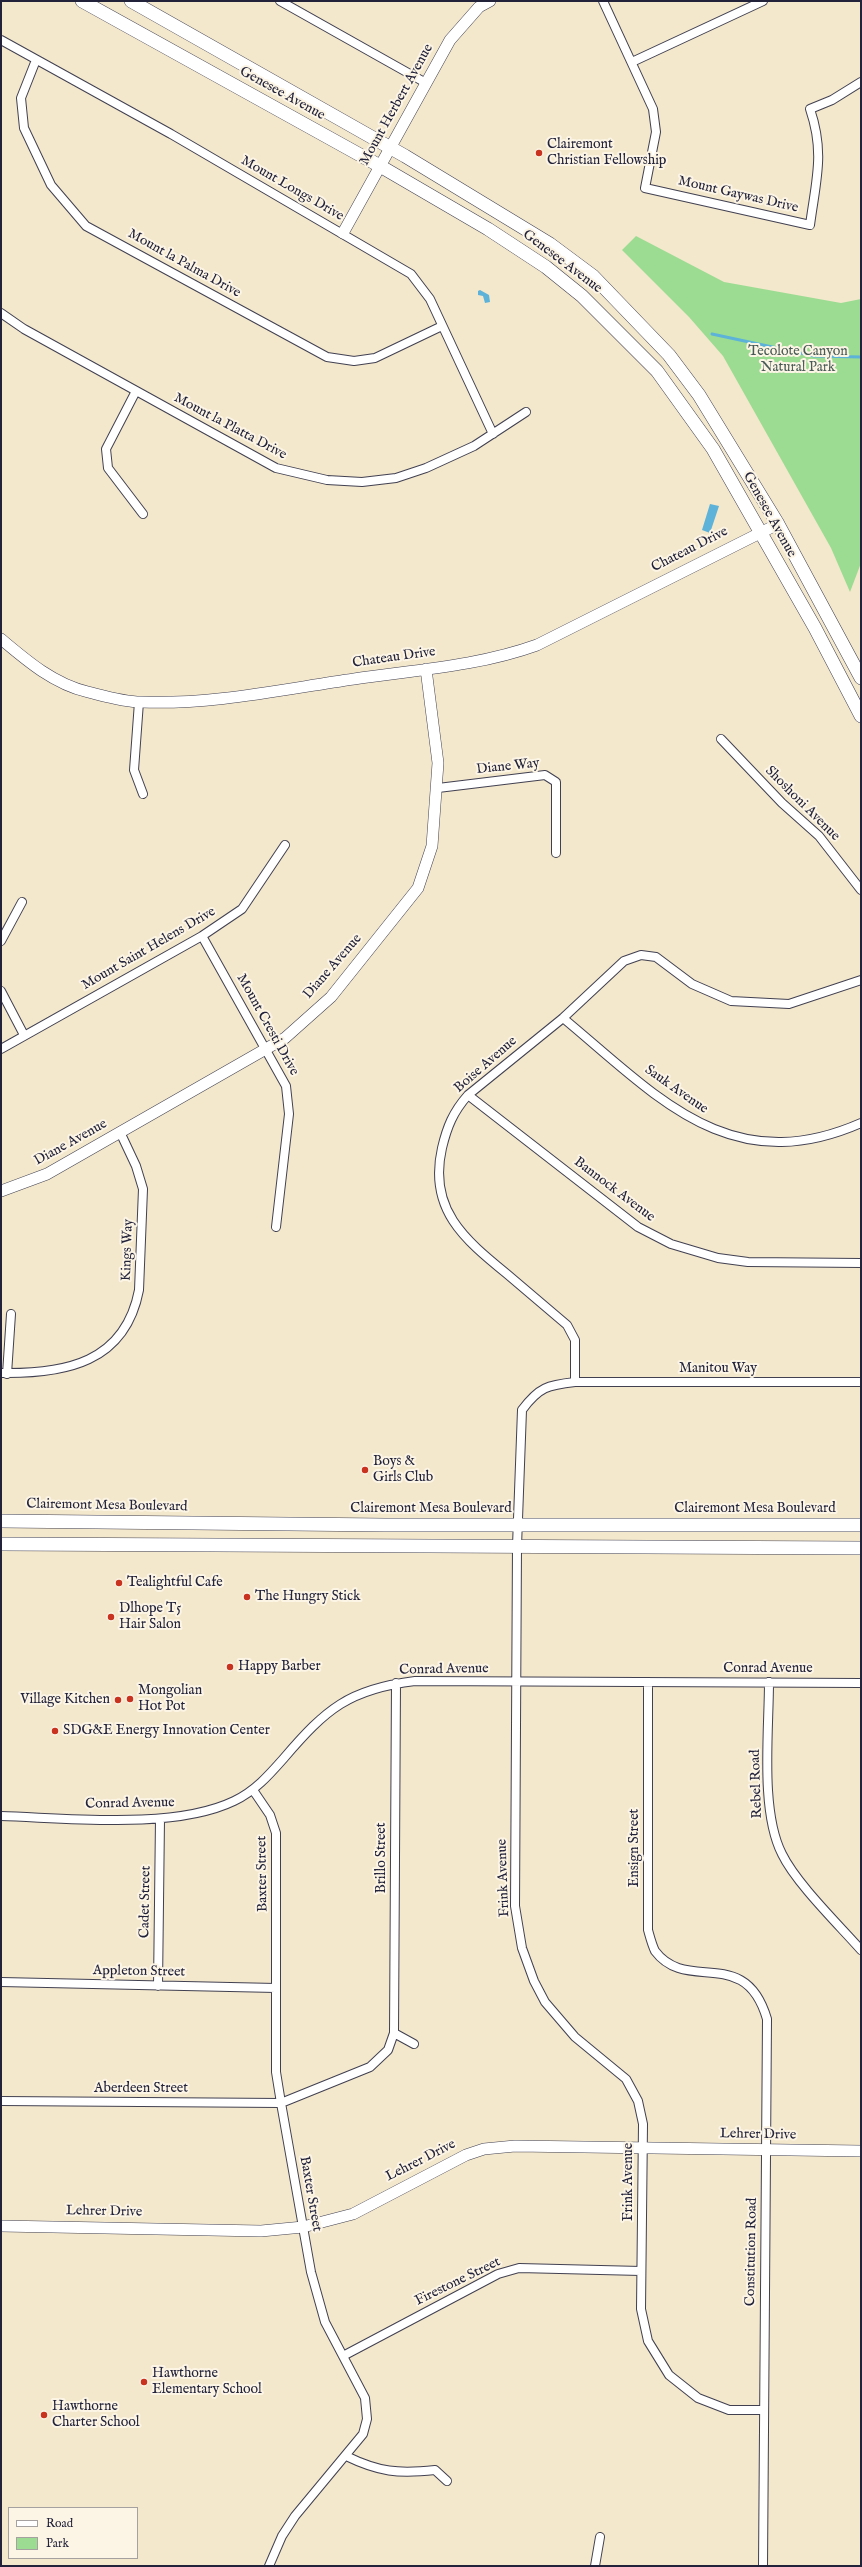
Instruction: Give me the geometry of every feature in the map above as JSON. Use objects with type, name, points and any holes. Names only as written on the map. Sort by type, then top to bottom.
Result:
[{"type":"main road","name":"Genesee Avenue","points":[[82,1],[380,166],[518,248],[582,296],[611,323],[657,371],[682,403],[737,488],[759,532],[815,628],[861,716]]},
{"type":"main road","name":"Genesee Avenue","points":[[131,1],[391,147],[550,244],[593,276],[614,296],[669,355],[699,395],[778,524],[861,678]]},
{"type":"main road","name":"Clairemont Mesa Boulevard","points":[[1,1521],[517,1525],[861,1525]]},
{"type":"main road","points":[[1,1544],[861,1548]]},
{"type":"street","points":[[280,1],[426,83]]},
{"type":"street","name":"Mount Herbert Avenue","points":[[343,232],[450,40],[477,4],[490,1]]},
{"type":"street","name":"Mount Gaywas Drive","points":[[603,1],[654,109],[656,132],[645,188],[810,225],[820,153],[818,132],[810,109],[832,100],[861,82]]},
{"type":"street","points":[[632,62],[763,1]]},
{"type":"street","name":"Mount Longs Drive","points":[[1,40],[343,232],[411,274],[430,299],[493,434]]},
{"type":"street","name":"Mount la Palma Drive","points":[[36,60],[21,98],[21,114],[24,128],[51,185],[86,226],[327,357],[354,361],[375,358],[442,326]]},
{"type":"street","name":"Mount la Platta Drive","points":[[1,313],[24,329],[276,468],[327,480],[362,482],[396,478],[426,468],[493,434],[526,412]]},
{"type":"street","points":[[136,391],[106,449],[108,468],[143,514]]},
{"type":"street","name":"Chateau Drive","points":[[1,639],[32,665],[57,680],[86,692],[139,702],[192,702],[501,658],[538,645],[759,532],[778,524]]},
{"type":"street","name":"Diane Avenue","points":[[1,1191],[47,1174],[265,1048],[285,1038],[331,997],[418,888],[432,846],[438,788],[438,763],[426,669]]},
{"type":"street","points":[[139,702],[134,770],[143,794]]},
{"type":"street","name":"Shoshoni Avenue","points":[[721,739],[782,803],[818,836],[861,890]]},
{"type":"street","name":"Diane Way","points":[[438,788],[545,775],[556,782],[556,853]]},
{"type":"street","name":"Mount Saint Helens Drive","points":[[1,1049],[202,936],[242,909],[285,846]]},
{"type":"street","points":[[1,941],[22,902]]},
{"type":"street","name":"Mount Cresti Drive","points":[[202,936],[286,1086],[289,1114],[276,1227]]},
{"type":"street","name":"Boise Avenue","points":[[575,1382],[575,1340],[567,1325],[469,1243],[451,1220],[440,1189],[438,1166],[450,1118],[468,1095],[563,1018],[624,960],[641,955],[656,957],[692,984],[731,1001],[789,1004],[861,980]]},
{"type":"street","points":[[1,991],[24,1035]]},
{"type":"street","name":"Sauk Avenue","points":[[563,1018],[659,1098],[706,1127],[743,1139],[779,1142],[802,1140],[841,1132],[861,1123]]},
{"type":"street","name":"Bannock Avenue","points":[[468,1095],[638,1227],[671,1244],[718,1258],[748,1262],[861,1263]]},
{"type":"street","name":"Kings Way","points":[[4,1374],[60,1370],[80,1365],[95,1358],[125,1330],[137,1302],[139,1290],[143,1189],[136,1166],[120,1132]]},
{"type":"street","points":[[4,1374],[11,1314]]},
{"type":"street","name":"Manitou Way","points":[[575,1382],[861,1382]]},
{"type":"street","name":"Frink Avenue","points":[[575,1382],[550,1384],[531,1398],[522,1410],[517,1525],[515,1906],[522,1948],[534,1981],[545,2002],[575,2037],[626,2078],[638,2101],[643,2124],[641,2308],[648,2341],[669,2375],[698,2398],[713,2406],[729,2410],[763,2410]]},
{"type":"street","name":"Conrad Avenue","points":[[1,1816],[160,1819],[216,1809],[253,1790],[262,1782],[312,1725],[330,1710],[346,1699],[380,1686],[396,1683],[516,1681],[861,1683]]},
{"type":"street","name":"Ensign Street","points":[[648,1682],[648,1930],[655,1950],[668,1963],[684,1970],[710,1972]]},
{"type":"street","name":"Rebel Road","points":[[769,1682],[769,1805],[772,1830],[782,1854],[792,1870],[861,1950]]},
{"type":"street","name":"Brillo Street","points":[[281,2103],[370,2067],[388,2050],[394,2033],[396,1683]]},
{"type":"street","name":"Baxter Street","points":[[253,1790],[270,1815],[276,1833],[276,2072],[311,2272],[325,2322],[365,2398],[367,2419],[363,2434],[295,2516],[282,2536],[269,2566]]},
{"type":"street","name":"Cadet Street","points":[[158,1986],[160,1819]]},
{"type":"street","name":"Constitution Road","points":[[710,1972],[730,1974],[752,1988],[762,2003],[767,2019],[763,2566]]},
{"type":"street","name":"Appleton Street","points":[[1,1982],[276,1988]]},
{"type":"street","points":[[394,2033],[414,2044]]},
{"type":"street","name":"Aberdeen Street","points":[[1,2101],[281,2103]]},
{"type":"street","name":"Lehrer Drive","points":[[1,2226],[261,2230],[303,2227],[353,2214],[466,2155],[484,2149],[515,2146],[861,2152]]},
{"type":"street","name":"Firestone Street","points":[[343,2356],[498,2274],[519,2268],[641,2271]]},
{"type":"street","points":[[346,2456],[366,2466],[386,2472],[405,2473],[435,2470],[447,2481]]},
{"type":"street","points":[[595,2566],[600,2537]]},
{"type":"green space","name":"Tecolote Canyon Natural Park","points":[[636,236],[724,282],[841,303],[861,299],[861,563],[850,592],[831,548],[723,356],[689,317],[622,250]]},
{"type":"water","points":[[480,290],[489,295],[490,302],[485,303],[483,296],[478,295],[478,291]]},
{"type":"water","points":[[710,504],[719,506],[710,533],[702,530]]},
{"type":"waterway","points":[[712,334],[814,356],[861,357]]},
{"type":"place","name":"Clairemont Christian Fellowship","points":[[539,153]]},
{"type":"place","name":"Boys & Girls Club","points":[[365,1470]]},
{"type":"place","name":"Tealightful Cafe","points":[[119,1583]]},
{"type":"place","name":"The Hungry Stick","points":[[247,1597]]},
{"type":"place","name":"Dlhope T5 Hair Salon","points":[[111,1617]]},
{"type":"place","name":"Happy Barber","points":[[230,1667]]},
{"type":"place","name":"Mongolian Hot Pot","points":[[130,1699]]},
{"type":"place","name":"Village Kitchen","points":[[118,1700]]},
{"type":"place","name":"SDG&E Energy Innovation Center","points":[[55,1731]]},
{"type":"place","name":"Hawthorne Elementary School","points":[[144,2382]]},
{"type":"place","name":"Hawthorne Charter School","points":[[44,2415]]}]
